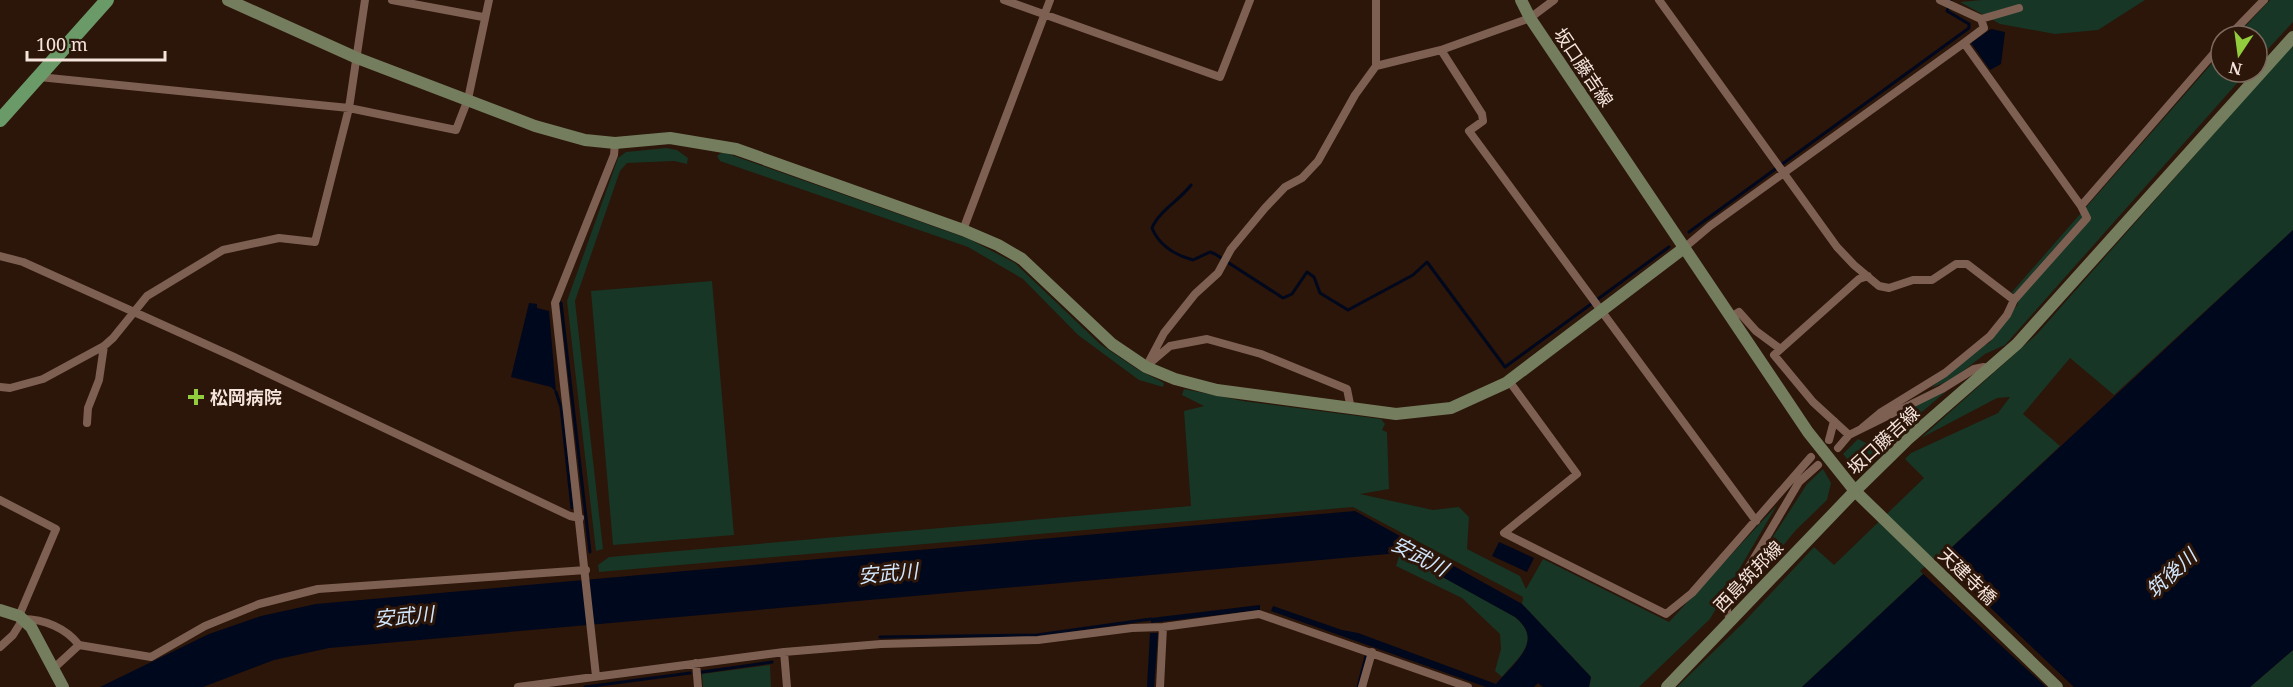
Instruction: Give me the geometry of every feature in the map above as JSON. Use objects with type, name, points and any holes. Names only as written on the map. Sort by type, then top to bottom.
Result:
[{"type":"main road","points":[[0,120],[107,0]]},
{"type":"main road","points":[[228,0],[357,58],[535,126],[585,140],[615,143],[670,138],[736,148],[963,230],[998,245],[1022,259],[1112,344],[1146,367],[1175,379],[1217,390],[1351,409],[1416,414],[1451,408],[1473,400],[1509,381],[1684,248]]},
{"type":"main road","name":"坂口藤吉線","points":[[1521,0],[1530,18],[1808,432],[1855,491],[1908,439],[1991,369],[2111,242],[2293,37]]},
{"type":"main road","name":"西島筑邦線","points":[[1667,687],[1855,491]]},
{"type":"main road","name":"天建寺橋","points":[[1855,491],[2057,687]]},
{"type":"main road","points":[[0,610],[21,617],[31,627],[63,687]]},
{"type":"street","points":[[0,387],[10,388],[43,379],[104,346],[147,296],[223,250],[279,238],[315,242],[349,108],[365,0]]},
{"type":"street","points":[[392,0],[483,17]]},
{"type":"street","points":[[39,76],[349,108],[456,130],[468,99],[483,17],[489,0]]},
{"type":"street","points":[[1004,0],[1220,77],[1250,0]]},
{"type":"street","points":[[963,230],[1050,0]]},
{"type":"street","points":[[1146,367],[1164,333],[1195,294],[1218,273],[1231,249],[1265,208],[1285,187],[1302,178],[1318,161],[1355,95],[1376,66],[1376,0]]},
{"type":"street","points":[[1376,66],[1442,50],[1530,18],[1554,0]]},
{"type":"street","points":[[1659,0],[1838,247],[1868,276],[1879,285],[1889,288],[1913,280],[1932,280],[1956,264],[1967,264],[2014,300]]},
{"type":"street","points":[[2241,24],[2264,0]]},
{"type":"street","points":[[1946,2],[1981,19],[2019,8]]},
{"type":"street","points":[[1684,248],[1783,172],[1984,28],[1981,19]]},
{"type":"street","points":[[1862,428],[1880,413],[1938,378],[1990,336],[2007,315],[2014,300],[2087,218],[2081,206],[1964,43]]},
{"type":"street","points":[[1442,50],[1482,114],[1483,121],[1469,131],[1756,521]]},
{"type":"street","points":[[2081,206],[2209,59]]},
{"type":"street","points":[[596,676],[555,303],[614,155],[615,143]]},
{"type":"street","points":[[0,256],[23,262],[134,312],[570,516],[580,518]]},
{"type":"street","points":[[1849,435],[1834,422],[1774,355],[1779,348],[1859,279],[1868,276]]},
{"type":"street","points":[[1731,317],[1739,312],[1756,331],[1779,348]]},
{"type":"street","points":[[1146,367],[1170,346],[1207,339],[1261,354],[1347,389],[1351,409]]},
{"type":"street","points":[[87,423],[88,408],[99,380],[104,346]]},
{"type":"street","points":[[1838,448],[1849,435],[1941,389],[1974,369],[1984,367],[1991,369]]},
{"type":"street","points":[[1509,381],[1577,474],[1504,533],[1666,614],[1692,593],[1811,457]]},
{"type":"street","points":[[1829,440],[1834,422]]},
{"type":"street","points":[[1731,620],[1726,604],[1799,482],[1818,465]]},
{"type":"street","points":[[0,500],[56,529],[13,635],[0,647]]},
{"type":"street","points":[[21,617],[55,626],[74,637],[79,645],[151,657],[205,626],[248,609],[318,589],[586,573]]},
{"type":"street","points":[[518,687],[784,652],[881,644],[1038,640],[1266,614],[1467,687]]},
{"type":"street","points":[[1160,687],[1163,627]]},
{"type":"street","points":[[54,668],[79,645]]},
{"type":"street","points":[[784,652],[787,687]]},
{"type":"street","points":[[1362,687],[1372,652]]},
{"type":"street","points":[[696,663],[698,687]]},
{"type":"green space","points":[[2145,0],[2098,30],[2055,34],[2000,24],[1960,2]]},
{"type":"green space","points":[[2270,0],[2293,0],[2293,22],[2269,48],[2269,24],[2247,24]]},
{"type":"green space","points":[[2293,44],[2293,230],[2114,395],[2070,358],[2023,414],[2060,446],[1802,687],[1677,687],[1743,623],[1814,547],[1834,565],[1924,478],[1905,459],[1911,453],[1998,413],[2010,397],[1997,398],[1921,438],[2037,334],[2258,84],[2269,84],[2269,71]]},
{"type":"green space","points":[[2209,67],[2209,84],[2236,84],[2005,345],[1985,354],[1953,379],[1931,388],[1972,351],[1989,343],[2018,304],[2012,292]]},
{"type":"green space","points":[[666,148],[677,150],[688,158],[687,164],[674,161],[627,163],[620,171],[575,301],[603,549],[596,551],[567,301],[618,158],[626,152]]},
{"type":"green space","points":[[723,152],[969,239],[1015,263],[1100,344],[1137,369],[1164,383],[1163,387],[1139,380],[1078,335],[1023,279],[968,247],[720,161],[717,156]]},
{"type":"green space","points":[[712,281],[734,535],[613,545],[591,291]]},
{"type":"green space","points":[[1950,388],[1861,464],[1851,464],[1843,454],[1858,439],[1866,443],[1902,411]]},
{"type":"green space","points":[[1184,389],[1243,401],[1381,419],[1385,424],[1382,430],[1387,432],[1389,489],[1360,494],[1433,510],[1459,507],[1469,517],[1467,549],[1520,576],[1526,589],[1543,559],[1669,622],[1777,505],[1710,619],[1639,687],[1589,687],[1591,677],[1522,604],[1523,597],[1353,507],[599,572],[598,565],[609,557],[1191,506],[1184,411],[1204,406],[1182,395]]},
{"type":"green space","points":[[1823,469],[1831,483],[1827,500],[1796,530],[1735,603],[1736,594],[1807,484]]},
{"type":"green space","points":[[1400,553],[1515,617],[1523,625],[1528,641],[1521,655],[1502,677],[1495,671],[1501,649],[1500,634],[1462,598],[1396,566]]},
{"type":"green space","points":[[2293,650],[2293,687],[2250,687]]},
{"type":"green space","points":[[770,665],[771,687],[703,687],[702,674]]},
{"type":"water","points":[[1991,29],[2005,32],[2001,64],[1990,70],[1971,43]]},
{"type":"water","name":"筑後川","points":[[2293,230],[2293,650],[2250,687],[1802,687]]},
{"type":"water","points":[[529,303],[537,304],[537,308],[549,311],[556,392],[551,387],[511,377]]},
{"type":"water","name":"安武川","points":[[1355,511],[1522,604],[1591,677],[1589,687],[1543,687],[1538,683],[1534,687],[1486,687],[1271,611],[1273,606],[1342,630],[1358,633],[1496,684],[1524,651],[1527,634],[1524,626],[1515,617],[1399,553],[329,648],[274,660],[203,687],[100,687],[209,634],[261,616],[316,604]]},
{"type":"water","points":[[1499,542],[1534,558],[1527,572],[1492,556]]},
{"type":"water","points":[[1260,605],[1260,610],[1151,623],[1151,618]]},
{"type":"water","points":[[1150,633],[1158,633],[1154,687],[1147,687]]},
{"type":"pier","points":[[1937,555],[2074,687],[2046,687],[1920,571]]},
{"type":"waterway","points":[[1689,232],[1969,28],[1969,24],[1947,11],[1951,0]]},
{"type":"waterway","points":[[1191,185],[1160,216],[1152,228],[1163,244],[1174,252],[1193,260],[1210,252],[1215,254],[1283,298],[1292,294],[1307,272],[1314,277],[1320,293],[1348,310],[1413,275],[1427,262],[1505,367],[1669,247]]},
{"type":"waterway","points":[[561,303],[590,552]]},
{"type":"waterway","points":[[556,392],[561,407],[572,508]]},
{"type":"waterway","points":[[880,637],[1037,635],[1151,619]]},
{"type":"waterway","points":[[1358,687],[1366,656]]},
{"type":"waterway","points":[[702,672],[772,662]]},
{"type":"waterway","points":[[585,687],[690,673]]},
{"type":"place","name":"松岡病院","points":[[196,397]]}]
